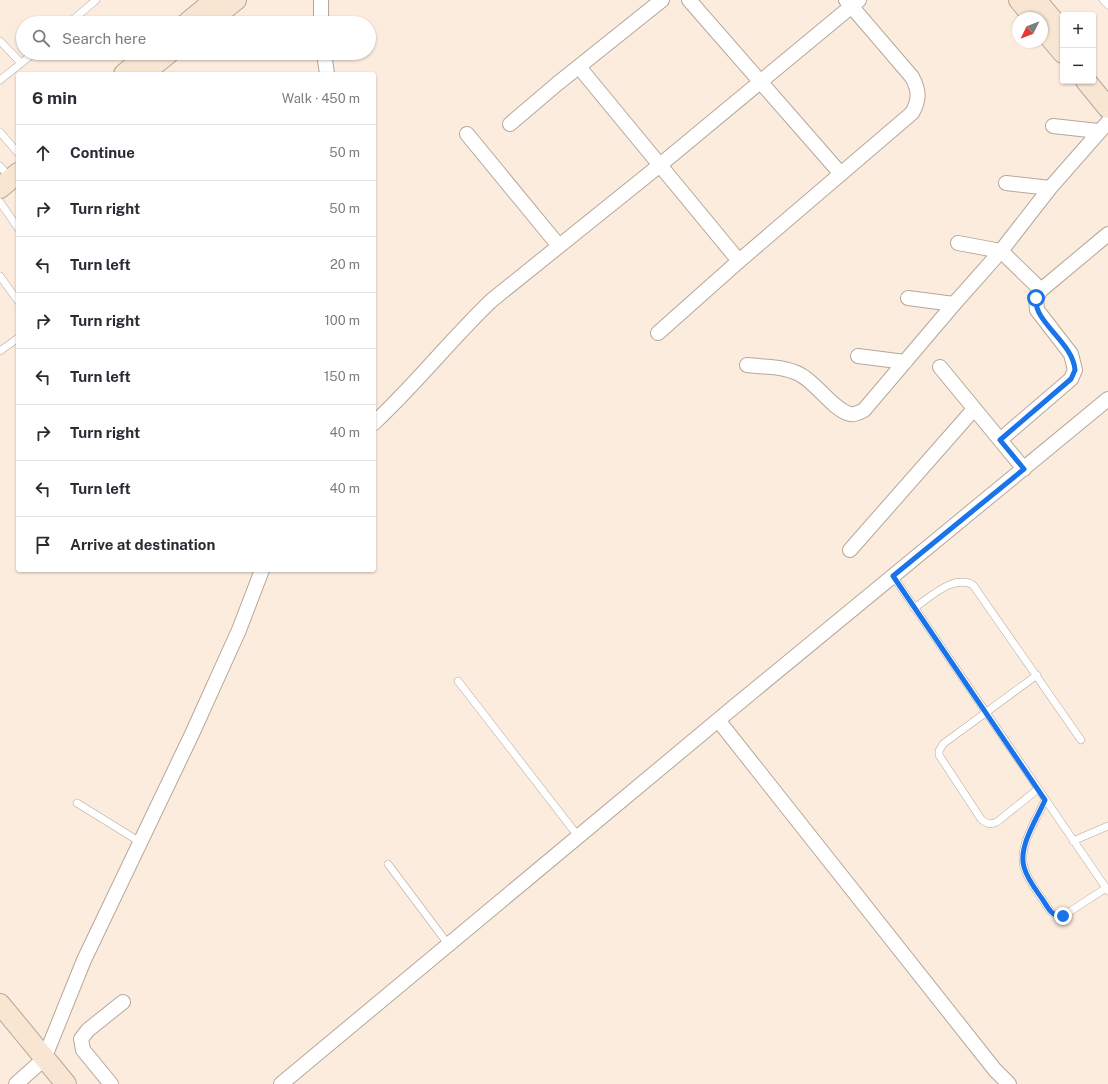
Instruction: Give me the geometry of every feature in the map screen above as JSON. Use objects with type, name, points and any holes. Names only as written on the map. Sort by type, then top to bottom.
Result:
[{"type":"street","points":[[196,16],[215,0]]},
{"type":"street","points":[[216,16],[236,0]]},
{"type":"street","points":[[321,0],[321,16]]},
{"type":"street","points":[[510,124],[662,0]]},
{"type":"street","points":[[689,0],[841,174]]},
{"type":"street","points":[[1019,0],[1029,12]]},
{"type":"street","points":[[1036,0],[1060,28]]},
{"type":"street","points":[[376,420],[403,395],[472,319],[492,300],[660,165],[852,2],[912,77],[918,92],[918,100],[912,113],[739,261],[658,333]]},
{"type":"street","points":[[1048,35],[1060,49]]},
{"type":"street","points":[[126,72],[141,60]]},
{"type":"street","points":[[145,72],[160,60]]},
{"type":"street","points":[[325,60],[327,72]]},
{"type":"street","points":[[579,67],[739,261]]},
{"type":"street","points":[[1096,72],[1108,86]]},
{"type":"street","points":[[1088,84],[1108,108]]},
{"type":"street","points":[[1053,126],[1103,126]]},
{"type":"street","points":[[747,365],[784,369],[800,374],[843,411],[851,414],[864,410],[1001,251],[1050,188],[1103,126]]},
{"type":"street","points":[[467,134],[559,246]]},
{"type":"street","points":[[1006,183],[1050,188]]},
{"type":"street","points":[[1000,440],[1071,379],[1075,370],[1071,354],[1037,310],[1036,298],[1041,290],[1108,234]]},
{"type":"street","points":[[958,243],[1001,251],[1041,290]]},
{"type":"street","points":[[908,298],[954,304]]},
{"type":"street","points":[[858,356],[905,362]]},
{"type":"street","points":[[940,367],[1024,469]]},
{"type":"street","points":[[281,1084],[718,720],[1107,400]]},
{"type":"street","points":[[850,550],[974,409]]},
{"type":"street","points":[[16,1084],[44,1059],[84,960],[239,630],[261,572]]},
{"type":"street","points":[[718,720],[996,1070],[1009,1084]]},
{"type":"street","points":[[111,1084],[83,1050],[81,1039],[88,1030],[123,1002]]},
{"type":"street","points":[[0,1004],[66,1084]]},
{"type":"lane","points":[[77,16],[96,0]]},
{"type":"lane","points":[[0,41],[16,58]]},
{"type":"lane","points":[[18,60],[21,63]]},
{"type":"lane","points":[[0,80],[25,60]]},
{"type":"lane","points":[[0,132],[16,151]]},
{"type":"lane","points":[[0,202],[16,225]]},
{"type":"lane","points":[[0,276],[16,298]]},
{"type":"lane","points":[[0,351],[16,339]]},
{"type":"lane","points":[[893,576],[1107,889],[1063,916],[1058,917],[1051,912],[1026,874],[1023,859],[1026,843],[1045,800]]},
{"type":"lane","points":[[914,608],[952,583],[960,581],[973,585],[1037,674],[1081,740]]},
{"type":"lane","points":[[1037,674],[943,744],[939,751],[941,759],[981,819],[987,824],[997,822],[1038,789]]},
{"type":"lane","points":[[458,681],[578,836]]},
{"type":"lane","points":[[77,803],[140,842]]},
{"type":"lane","points":[[1073,841],[1108,826]]},
{"type":"lane","points":[[388,864],[448,944]]},
{"type":"route","points":[[1036,298],[1035,304],[1037,310],[1071,354],[1075,362],[1075,370],[1071,379],[1000,440],[1024,469],[893,576],[1045,800],[1026,843],[1023,859],[1024,867],[1026,874],[1051,912],[1058,917],[1063,916]]}]
